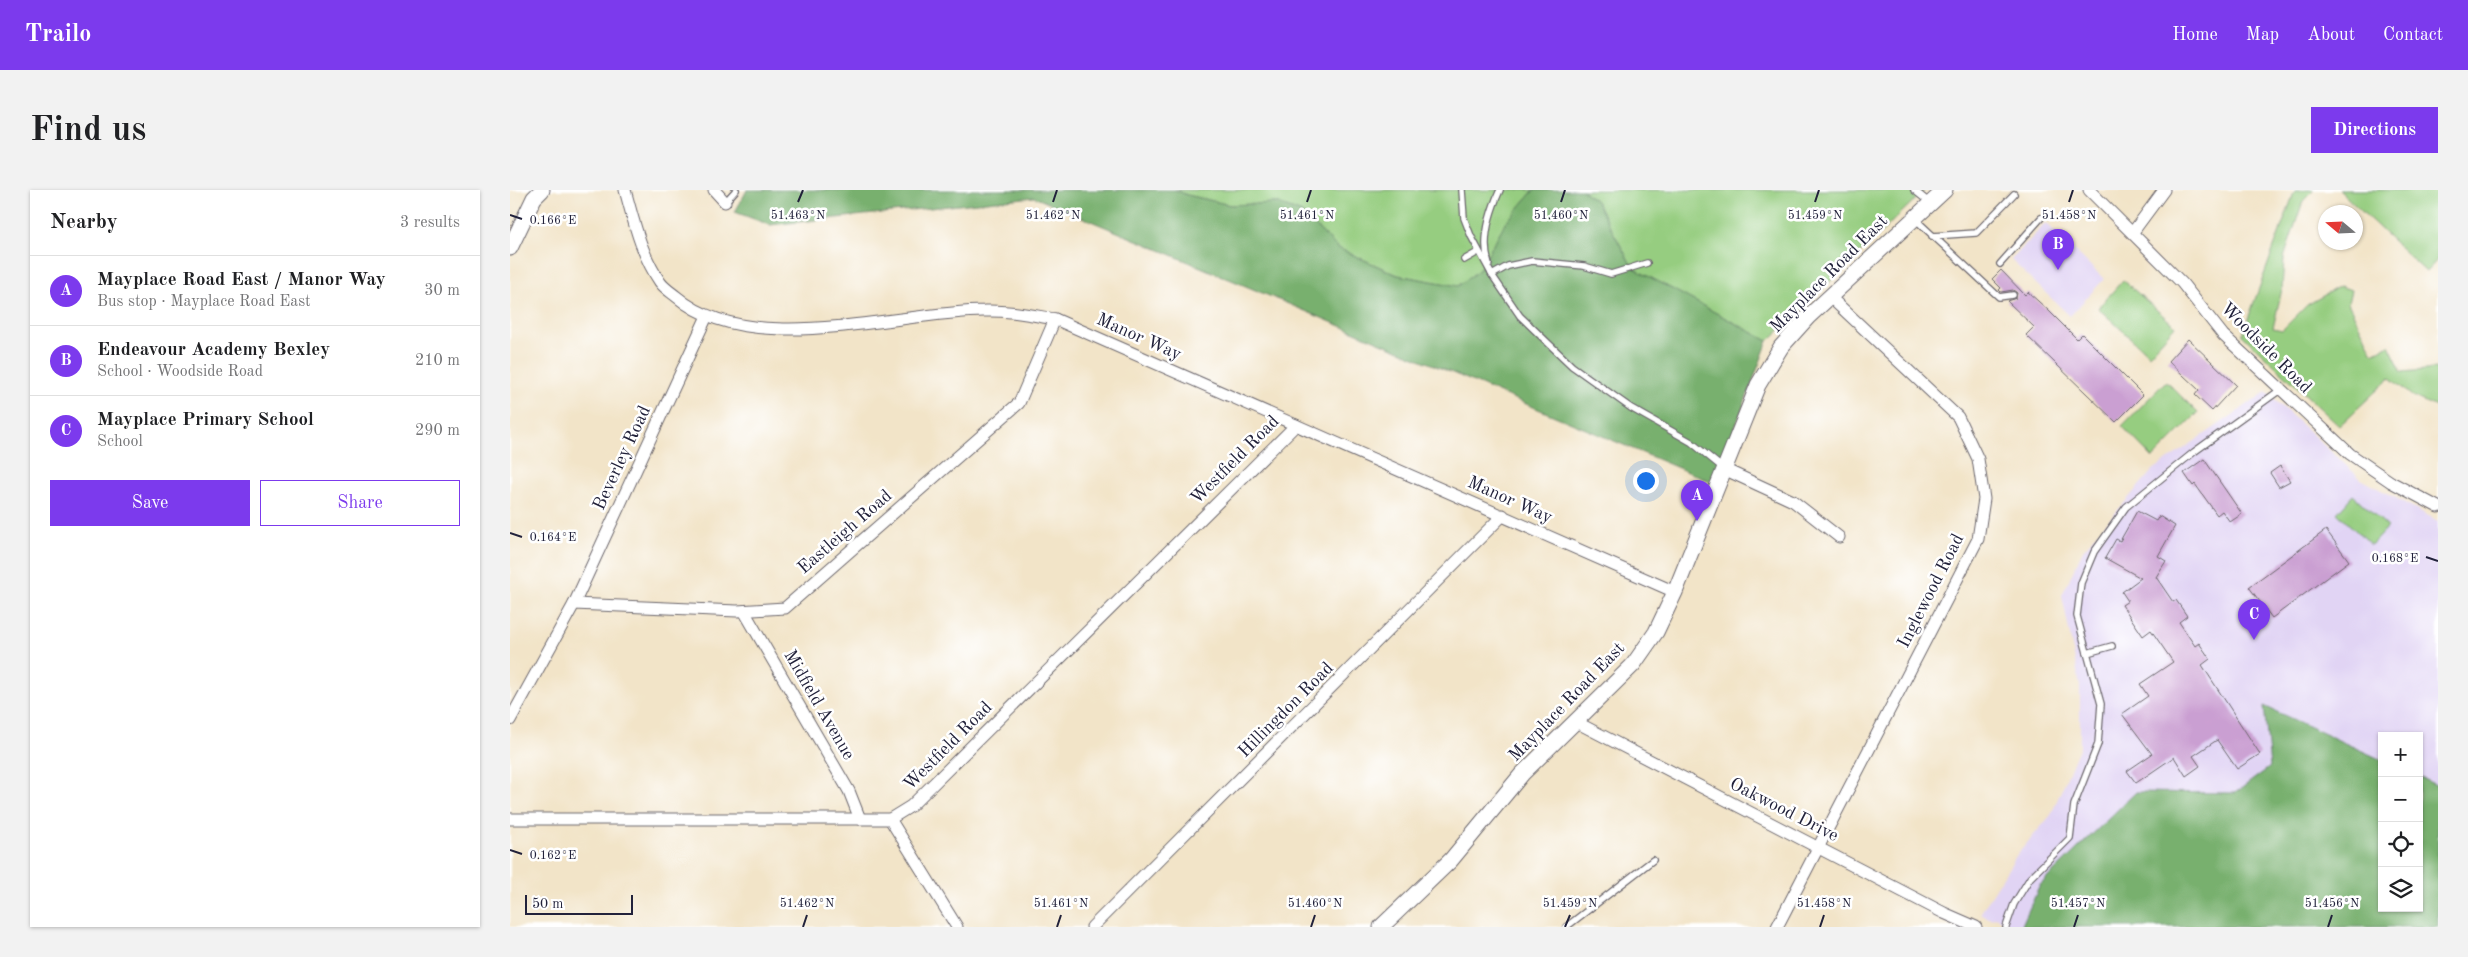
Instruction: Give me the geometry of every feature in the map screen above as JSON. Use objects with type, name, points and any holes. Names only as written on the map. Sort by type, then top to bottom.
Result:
[{"type":"street","points":[[510,248],[534,198],[542,190]]},
{"type":"street","name":"Manor Way","points":[[626,190],[644,254],[661,283],[687,306],[707,316],[734,324],[762,328],[806,328],[983,311],[1023,313],[1055,319],[1675,592]]},
{"type":"street","points":[[714,190],[725,202]]},
{"type":"street","name":"Mayplace Road East","points":[[1381,927],[1451,860],[1522,774],[1634,663],[1656,632],[1675,592],[1726,470],[1758,385],[1776,354],[1808,317],[1944,190]]},
{"type":"street","name":"Woodside Road","points":[[2089,190],[2182,283],[2223,335],[2350,454],[2391,482],[2438,507]]},
{"type":"street","points":[[2133,232],[2164,190]]},
{"type":"street","name":"Inglewood Road","points":[[1778,927],[1978,539],[1984,499],[1978,459],[1958,417],[1830,297]]},
{"type":"street","name":"Beverley Road","points":[[510,720],[574,604],[707,316]]},
{"type":"street","name":"Eastleigh Road","points":[[574,604],[744,611],[784,608],[1019,403],[1055,319]]},
{"type":"street","name":"Westfield Road","points":[[890,819],[911,806],[1296,424]]},
{"type":"street","points":[[1726,470],[1793,501],[1839,537]]},
{"type":"street","name":"Hillingdon Road","points":[[1092,927],[1503,515]]},
{"type":"street","name":"Midfield Avenue","points":[[744,611],[849,791],[860,819]]},
{"type":"street","name":"Oakwood Drive","points":[[1576,722],[1972,926]]},
{"type":"street","points":[[510,819],[890,819],[957,927]]},
{"type":"lane","points":[[725,202],[736,190]]},
{"type":"lane","points":[[1462,190],[1464,218],[1478,252],[1520,316],[1572,366],[1631,408],[1691,442],[1726,470]]},
{"type":"lane","points":[[1492,275],[1485,253],[1488,224],[1500,190]]},
{"type":"lane","points":[[1914,190],[1930,203]]},
{"type":"lane","points":[[1932,236],[1976,234],[2014,194]]},
{"type":"lane","points":[[1914,218],[1999,297],[2014,295]]},
{"type":"lane","points":[[2000,264],[2041,218]]},
{"type":"lane","points":[[1464,260],[1478,252]]},
{"type":"lane","points":[[1492,275],[1508,266],[1532,261],[1584,266],[1611,274],[1646,263]]},
{"type":"lane","points":[[2006,927],[2014,904],[2030,878],[2070,838],[2074,805],[2098,744],[2101,704],[2077,616],[2081,583],[2094,552],[2126,507],[2194,452],[2280,390]]},
{"type":"lane","points":[[2087,653],[2112,646]]},
{"type":"lane","points":[[1566,927],[1653,860]]},
{"type":"shaded area","points":[[2046,223],[2104,279],[2070,316],[2011,260]]},
{"type":"shaded area","points":[[2266,392],[2361,479],[2438,521],[2438,927],[2015,927],[1996,917],[1991,919],[1980,914],[2016,856],[2051,815],[2080,746],[2080,686],[2062,595],[2083,550],[2153,470]]},
{"type":"green space","points":[[747,190],[1175,190],[1187,195],[1230,205],[1276,203],[1302,213],[1338,248],[1397,275],[1458,286],[1479,270],[1504,225],[1534,190],[1582,190],[1596,201],[1633,268],[1768,341],[1714,483],[1034,197],[770,225],[735,212]]},
{"type":"green space","points":[[1175,190],[1534,190],[1504,225],[1479,270],[1458,286],[1398,275],[1338,248],[1302,213],[1276,203],[1230,205],[1187,195]]},
{"type":"green space","points":[[1582,190],[1925,190],[1768,341],[1633,268],[1596,201]]},
{"type":"green space","points":[[2295,190],[2314,190],[2303,201],[2284,258],[2282,289],[2273,328],[2282,330],[2307,305],[2340,286],[2351,290],[2348,303],[2373,353],[2389,345],[2402,372],[2438,369],[2438,408],[2412,396],[2390,378],[2339,426],[2242,335]]},
{"type":"green space","points":[[2339,190],[2438,190],[2438,259],[2426,272],[2363,213],[2363,205],[2355,205]]},
{"type":"green space","points":[[2123,280],[2175,326],[2149,355],[2098,308]]},
{"type":"green space","points":[[2166,381],[2198,413],[2153,458],[2122,426]]},
{"type":"green space","points":[[2353,495],[2388,527],[2371,545],[2337,513]]},
{"type":"green space","points":[[2264,706],[2378,758],[2378,912],[2423,912],[2423,779],[2438,786],[2438,927],[2021,927],[2040,885],[2136,792],[2235,793],[2270,767]]},
{"type":"building","points":[[2001,270],[2025,295],[2028,292],[2077,339],[2082,334],[2143,395],[2116,422],[2026,335],[2034,327],[2007,301],[2016,298],[2017,293],[2013,290],[2001,292],[1999,290],[2001,288],[1992,279]]},
{"type":"building","points":[[2188,339],[2236,385],[2212,411],[2195,395],[2199,390],[2168,361]]},
{"type":"building","points":[[2204,459],[2242,514],[2230,522],[2222,511],[2217,515],[2195,484],[2193,486],[2184,473]]},
{"type":"building","points":[[2280,466],[2290,481],[2279,487],[2270,473]]},
{"type":"building","points":[[2137,511],[2156,521],[2159,516],[2175,526],[2158,556],[2166,561],[2156,577],[2173,602],[2176,600],[2187,616],[2179,622],[2195,646],[2199,643],[2210,659],[2202,665],[2260,754],[2237,769],[2217,740],[2193,756],[2200,766],[2186,776],[2174,757],[2136,783],[2127,771],[2152,754],[2122,714],[2148,696],[2140,684],[2173,662],[2151,630],[2143,636],[2122,605],[2128,601],[2122,592],[2141,578],[2105,558],[2116,539],[2120,541]]},
{"type":"building","points":[[2326,530],[2349,561],[2272,618],[2249,587]]},
{"type":"place","name":"Endeavour Academy Bexley","points":[[2058,270]]},
{"type":"place","name":"Mayplace Road East / Manor Way","points":[[1697,521]]},
{"type":"place","name":"Mayplace Primary School","points":[[2254,640]]}]
